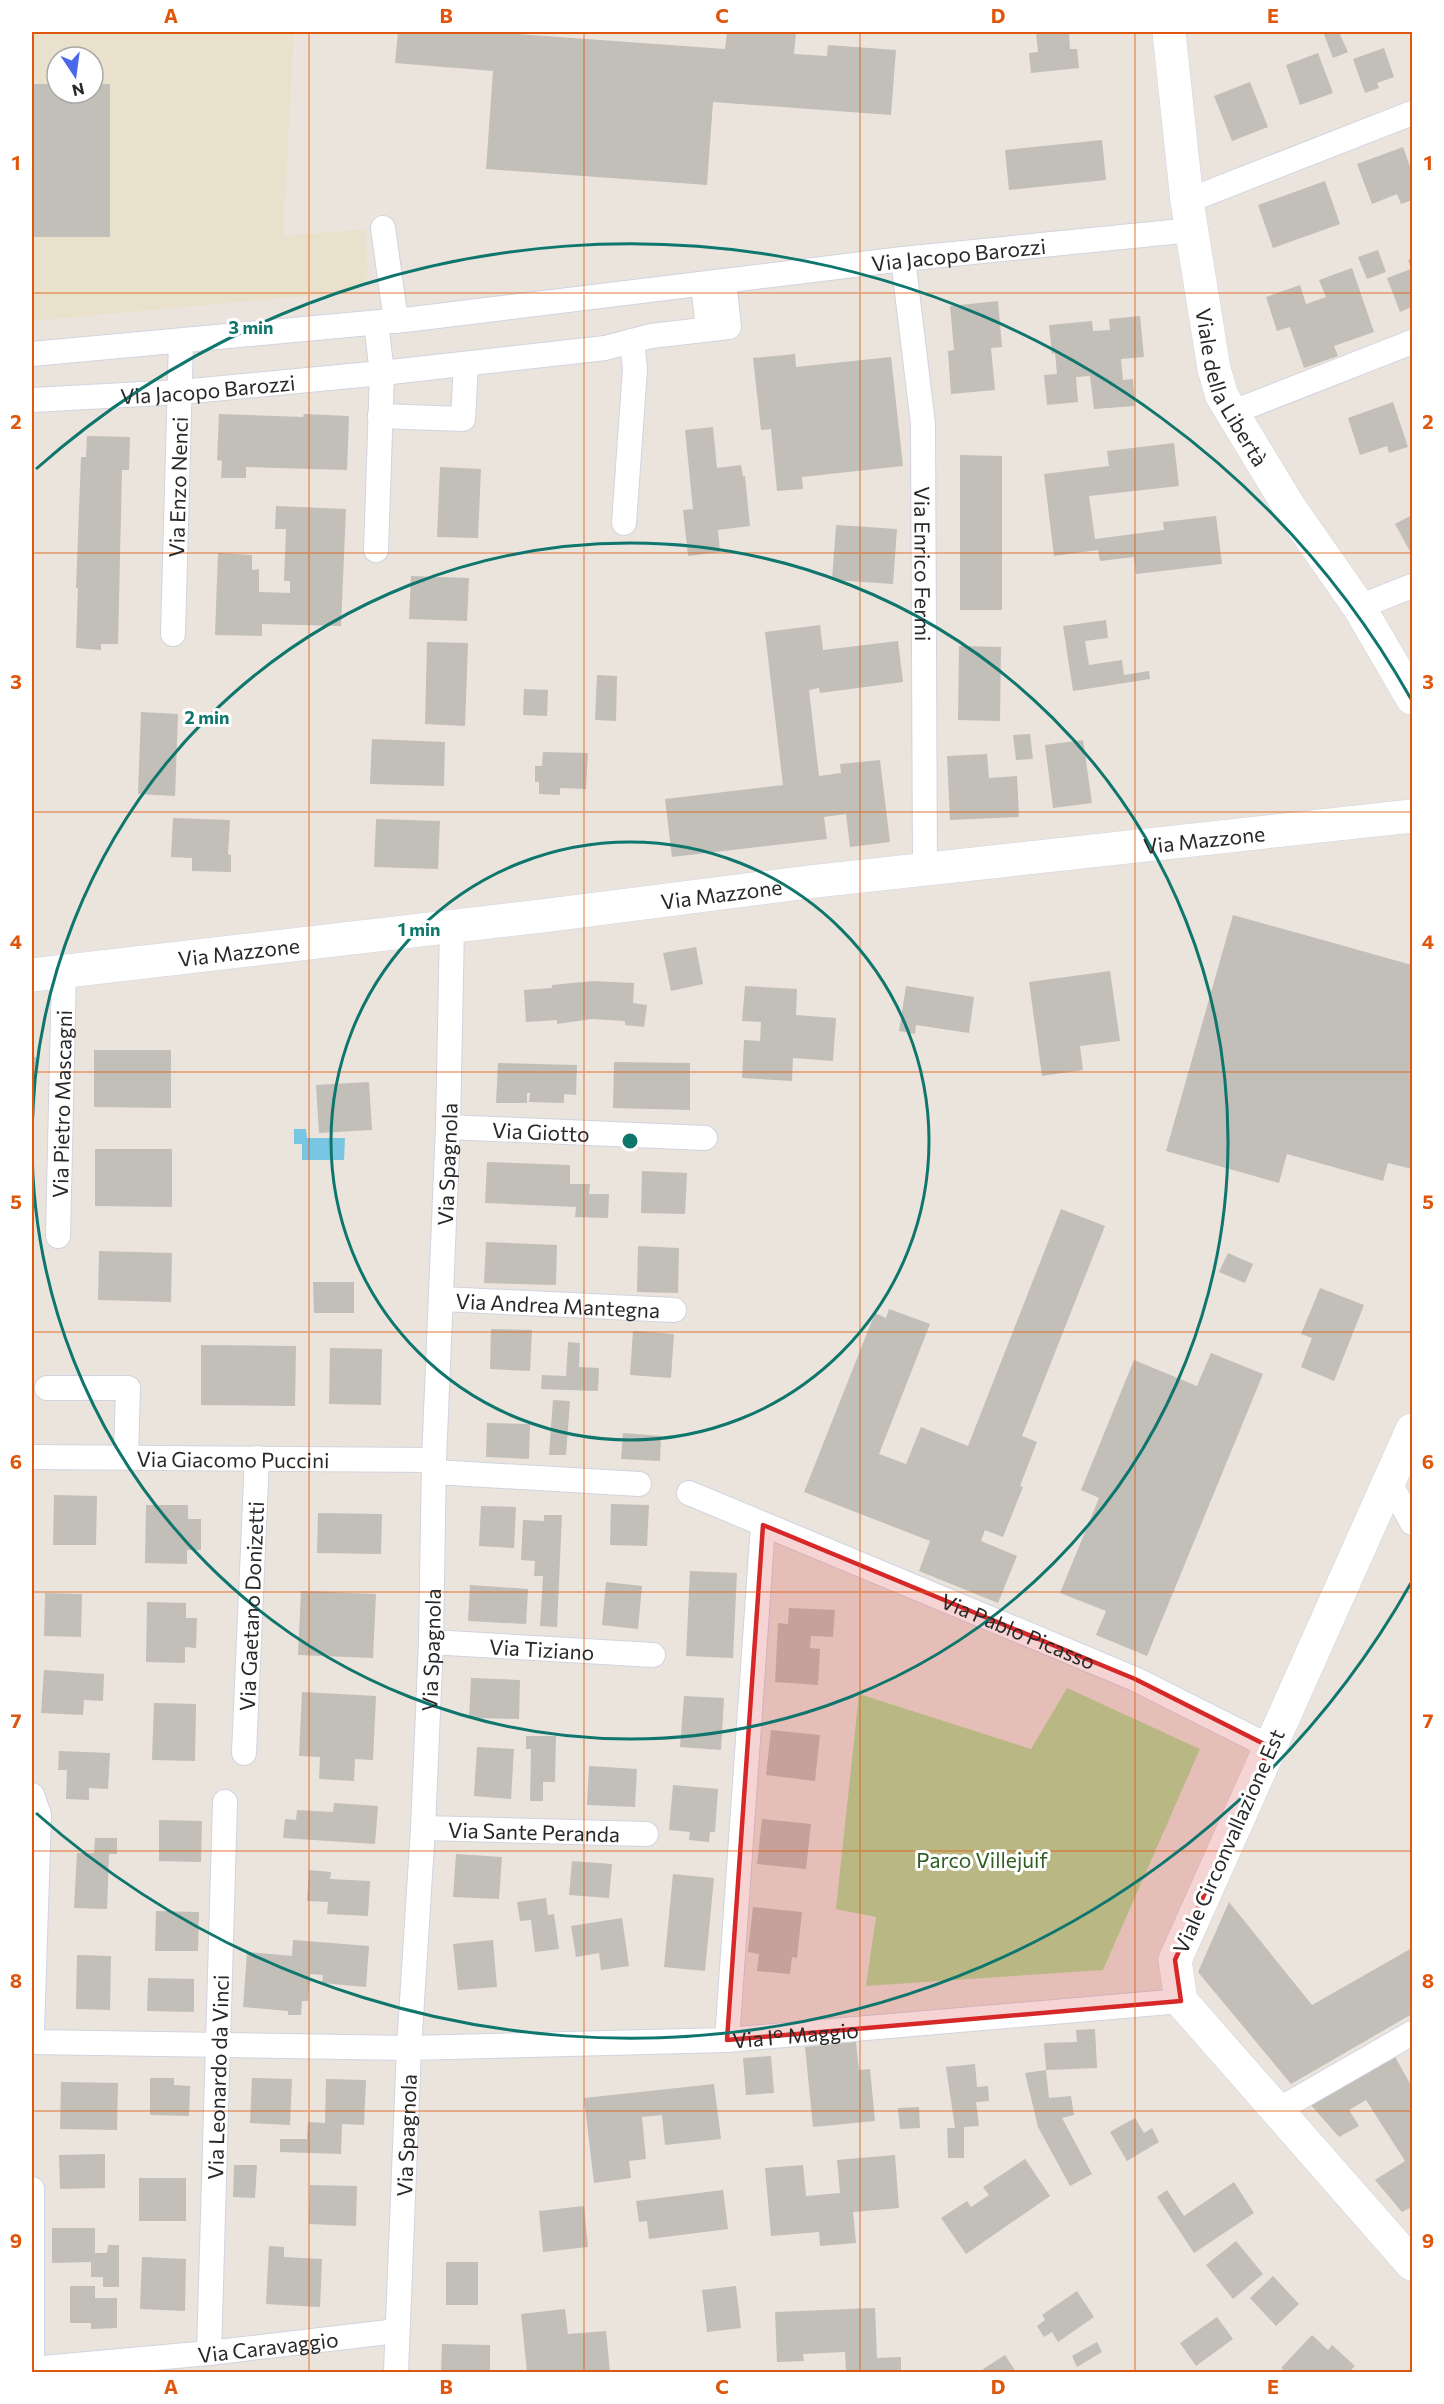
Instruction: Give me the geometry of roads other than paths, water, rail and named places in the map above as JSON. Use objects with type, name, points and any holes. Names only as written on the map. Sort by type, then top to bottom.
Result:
[{"type":"main road","name":"Viale della Libertà","points":[[1169,32],[1190,215],[1214,369],[1222,396],[1290,508],[1359,607],[1413,698]]},
{"type":"main road","name":"Via Mazzone","points":[[32,975],[808,882],[1413,816]]},
{"type":"main road","name":"Viale Circonvallazione Est","points":[[1181,2001],[1175,1960],[1413,1430]]},
{"type":"main road","points":[[1181,2001],[1413,2264]]},
{"type":"street","name":"Via Jacopo Barozzi","points":[[32,354],[386,322],[903,260],[1190,215],[1413,113]]},
{"type":"street","points":[[376,550],[380,416],[386,322],[383,228]]},
{"type":"street","name":"Via Enrico Fermi","points":[[903,260],[923,424],[925,870]]},
{"type":"street","name":"Via Jacopo Barozzi","points":[[32,400],[181,392],[382,373],[605,348],[651,336],[729,327],[714,282]]},
{"type":"street","name":"Via Enzo Nenci","points":[[173,634],[181,341]]},
{"type":"street","points":[[624,523],[635,369],[632,341]]},
{"type":"street","points":[[1231,412],[1413,342]]},
{"type":"street","points":[[380,416],[463,419],[466,364]]},
{"type":"street","points":[[1359,607],[1413,586]]},
{"type":"street","name":"Via Spagnola","points":[[396,2373],[409,2048],[423,1828],[431,1642],[435,1466],[448,1128],[452,926]]},
{"type":"street","name":"Via Pietro Mascagni","points":[[58,1236],[64,971]]},
{"type":"street","name":"Via Giotto","points":[[448,1128],[705,1138]]},
{"type":"street","name":"Via Andrea Mantegna","points":[[442,1299],[674,1310]]},
{"type":"street","points":[[47,1388],[128,1388],[126,1457]]},
{"type":"street","name":"Via Giacomo Puccini","points":[[32,1457],[257,1458],[435,1466],[639,1484]]},
{"type":"street","name":"Via Gaetano Donizetti","points":[[244,1753],[257,1458]]},
{"type":"street","points":[[1389,1481],[1413,1523]]},
{"type":"street","name":"Via Pablo Picasso","points":[[689,1493],[1135,1679],[1270,1747]]},
{"type":"street","points":[[727,2040],[763,1525]]},
{"type":"street","name":"Via Tiziano","points":[[431,1642],[654,1655]]},
{"type":"street","points":[[32,1795],[39,1815],[32,2030]]},
{"type":"street","name":"Via Leonardo da Vinci","points":[[209,2353],[225,1802]]},
{"type":"street","name":"Via Sante Peranda","points":[[423,1828],[646,1834]]},
{"type":"street","name":"Via I° Maggio","points":[[32,2042],[409,2048],[727,2040],[1181,2001]]},
{"type":"street","points":[[1278,2110],[1409,2042]]},
{"type":"street","points":[[32,2188],[32,2369]]},
{"type":"street","name":"Via Caravaggio","points":[[32,2369],[209,2353],[397,2331]]},
{"type":"water","points":[[294,1129],[306,1129],[307,1138],[345,1138],[344,1160],[302,1160],[302,1144],[294,1144]]},
{"type":"park label","name":"Parco Villejuif","points":[[982,1859]]}]
